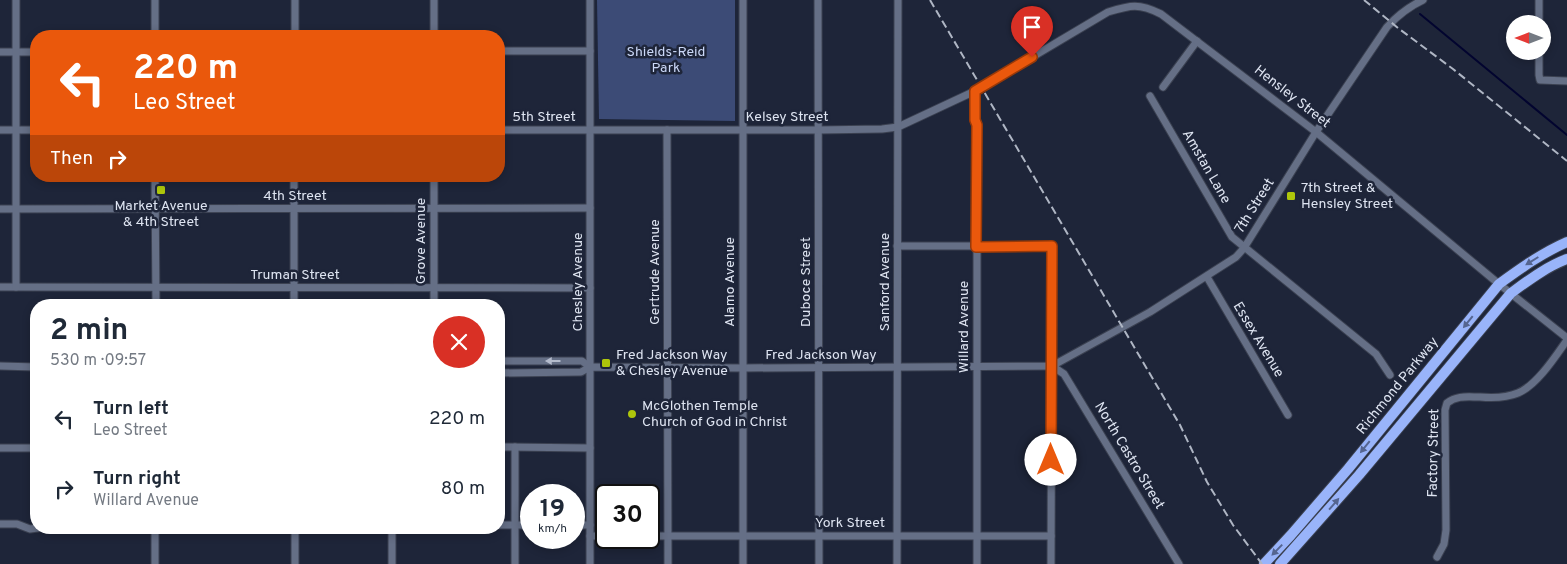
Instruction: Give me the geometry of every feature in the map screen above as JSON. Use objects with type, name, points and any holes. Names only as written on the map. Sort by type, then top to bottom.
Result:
[{"type":"highway","name":"Richmond Parkway","points":[[1264,564],[1291,535],[1500,284],[1526,264],[1567,242]]},
{"type":"highway","name":"Richmond Parkway","points":[[1280,564],[1302,541],[1511,293],[1534,276],[1567,259]]},
{"type":"street","points":[[16,0],[16,287]]},
{"type":"street","points":[[155,0],[155,30]]},
{"type":"street","points":[[295,0],[295,30]]},
{"type":"street","points":[[434,0],[434,30]]},
{"type":"street","name":"Chesley Avenue","points":[[590,0],[590,564]]},
{"type":"street","name":"Alamo Avenue","points":[[743,0],[743,564]]},
{"type":"street","name":"Duboce Street","points":[[818,0],[819,564]]},
{"type":"street","name":"Sanford Avenue","points":[[897,564],[898,0]]},
{"type":"street","name":"7th Street","points":[[1052,366],[1150,312],[1236,257],[1244,248],[1316,132],[1387,27],[1398,14],[1422,0]]},
{"type":"street","points":[[1539,0],[1539,15]]},
{"type":"street","name":"Hensley Street","points":[[975,91],[1108,12],[1126,6],[1145,6],[1161,14],[1316,132],[1567,339]]},
{"type":"street","points":[[1163,87],[1197,41]]},
{"type":"street","points":[[505,51],[590,51]]},
{"type":"street","points":[[0,52],[30,52]]},
{"type":"street","points":[[1539,60],[1540,80],[1567,81]]},
{"type":"street","name":"Kelsey Street","points":[[590,130],[882,129],[898,127],[975,91]]},
{"type":"street","name":"Willard Avenue","points":[[975,91],[975,120],[977,125],[977,564]]},
{"type":"street","name":"Amstan Lane","points":[[1150,96],[1232,237],[1244,248]]},
{"type":"street","points":[[0,130],[30,130]]},
{"type":"street","name":"5th Street","points":[[505,130],[590,130]]},
{"type":"street","name":"Gertrude Avenue","points":[[667,130],[668,564]]},
{"type":"street","points":[[155,182],[156,299]]},
{"type":"street","points":[[294,182],[294,299]]},
{"type":"street","name":"Grove Avenue","points":[[434,182],[434,299]]},
{"type":"street","name":"4th Street","points":[[0,209],[590,208]]},
{"type":"street","points":[[897,246],[1052,246],[1051,564]]},
{"type":"street","points":[[1244,248],[1376,354],[1390,375]]},
{"type":"street","name":"Essex Avenue","points":[[1206,277],[1288,415]]},
{"type":"street","name":"Truman Street","points":[[0,287],[590,288]]},
{"type":"street","name":"Factory Street","points":[[1437,557],[1444,544],[1446,530],[1445,410],[1447,403],[1453,398],[1460,397],[1498,398],[1518,393],[1540,375],[1554,360],[1567,339]]},
{"type":"street","name":"Fred Jackson Way","points":[[505,361],[582,361],[590,367]]},
{"type":"street","points":[[0,366],[30,367]]},
{"type":"street","name":"Fred Jackson Way","points":[[505,373],[581,372],[590,367],[1052,366]]},
{"type":"street","name":"North Castro Street","points":[[1052,366],[1064,374],[1179,564]]},
{"type":"street","points":[[505,447],[590,448]]},
{"type":"street","points":[[514,564],[515,447]]},
{"type":"street","points":[[0,448],[30,448]]},
{"type":"street","points":[[0,524],[17,524],[30,529]]},
{"type":"street","points":[[505,525],[520,525]]},
{"type":"street","points":[[585,525],[590,525]]},
{"type":"street","points":[[155,534],[155,564]]},
{"type":"street","points":[[295,534],[295,564]]},
{"type":"street","points":[[392,534],[392,564]]},
{"type":"street","points":[[590,536],[595,536]]},
{"type":"street","name":"York Street","points":[[660,536],[1051,536]]},
{"type":"green space","name":"Shields-Reid Park","points":[[597,0],[735,0],[735,121],[599,119]]},
{"type":"waterway","points":[[1420,14],[1567,135]]},
{"type":"railway","points":[[930,0],[1180,425],[1207,482],[1233,525],[1262,564]]},
{"type":"railway","points":[[1364,0],[1567,161]]},
{"type":"place","name":"Market Avenue & 4th Street","points":[[161,190]]},
{"type":"place","name":"7th Street & Hensley Street","points":[[1291,196]]},
{"type":"place","name":"Fred Jackson Way & Chesley Avenue","points":[[606,363]]},
{"type":"place","name":"McGlothen Temple Church of God in Christ","points":[[632,414]]},
{"type":"route","points":[[1032,57],[975,91],[975,120],[977,125],[976,247],[1052,246],[1051,460]]}]
